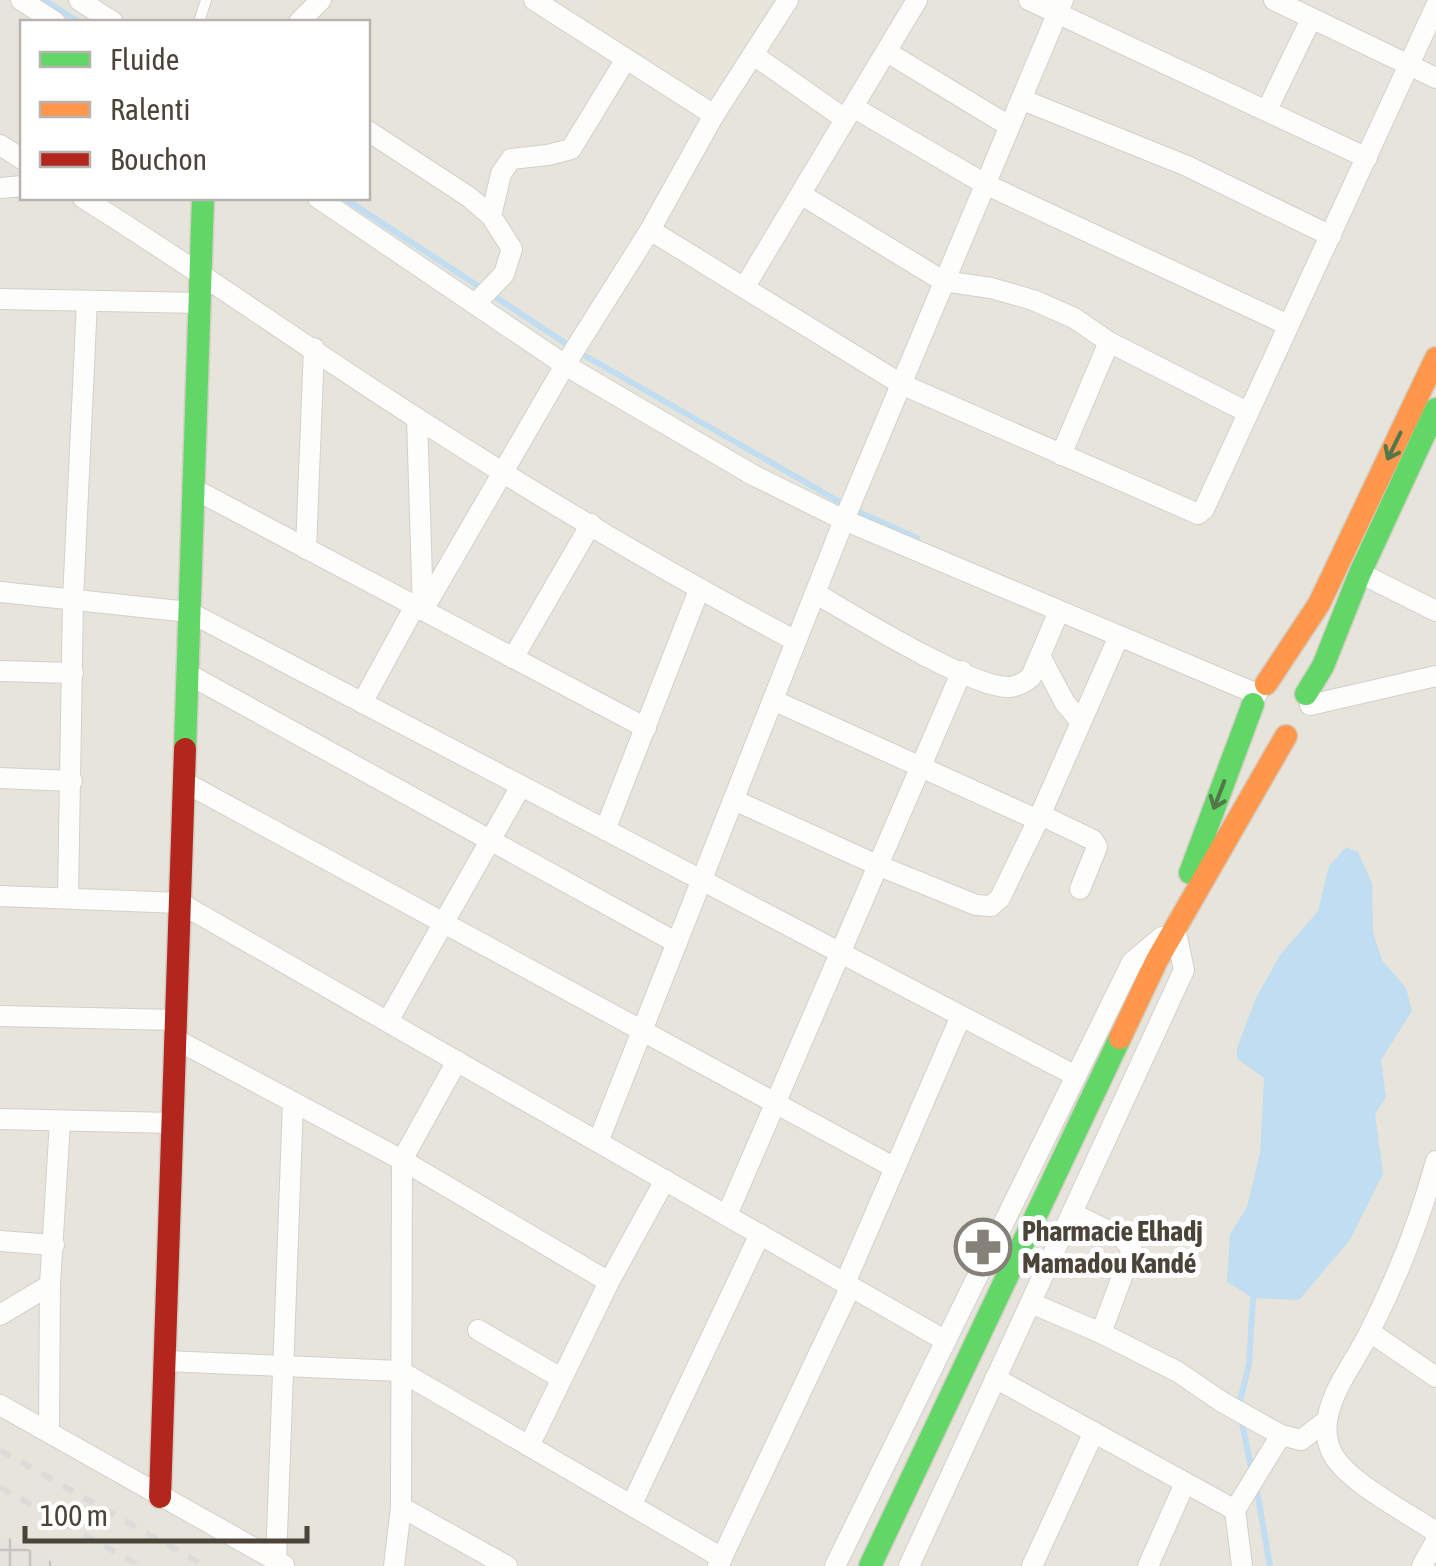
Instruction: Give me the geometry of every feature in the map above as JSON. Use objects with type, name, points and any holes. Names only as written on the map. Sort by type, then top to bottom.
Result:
[{"type":"street","points":[[20,0],[52,20]]},
{"type":"street","points":[[79,0],[110,20]]},
{"type":"street","points":[[534,0],[714,115]]},
{"type":"street","points":[[362,702],[505,472],[714,115],[788,0]]},
{"type":"street","points":[[744,288],[917,0]]},
{"type":"street","points":[[1030,0],[1060,6],[1367,158]]},
{"type":"street","points":[[598,1142],[844,520],[1060,6]]},
{"type":"street","points":[[650,230],[901,384],[1198,514],[1204,509],[1436,6]]},
{"type":"street","points":[[1267,110],[1294,7],[1436,78]]},
{"type":"street","points":[[887,52],[1009,126]]},
{"type":"street","points":[[755,56],[849,113],[985,184],[1288,325]]},
{"type":"street","points":[[491,216],[501,174],[511,159],[548,156],[570,149],[626,59]]},
{"type":"street","points":[[1023,100],[1187,166],[1331,236]]},
{"type":"street","points":[[370,131],[491,216],[512,248],[504,274],[475,304]]},
{"type":"street","points":[[802,195],[943,281],[1033,300],[1074,318],[1109,342],[1247,412]]},
{"type":"street","points":[[87,200],[417,418],[699,590],[796,641]]},
{"type":"street","points":[[160,1497],[204,200]]},
{"type":"street","points":[[321,200],[565,364],[753,475],[844,520],[1259,694]]},
{"type":"street","points":[[0,299],[200,303]]},
{"type":"street","points":[[68,898],[73,600],[87,300]]},
{"type":"street","points":[[1061,455],[1109,342]]},
{"type":"street","points":[[306,549],[314,348]]},
{"type":"street","points":[[870,1566],[1171,930],[1259,694],[1319,604],[1436,358]]},
{"type":"street","points":[[835,1566],[1132,962],[1171,930],[1286,736],[1305,723],[1308,700],[1360,573],[1436,409]]},
{"type":"street","points":[[417,418],[419,608]]},
{"type":"street","points":[[194,489],[646,728]]},
{"type":"street","points":[[513,658],[591,524]]},
{"type":"street","points":[[1360,573],[1436,611]]},
{"type":"street","points":[[605,830],[699,590]]},
{"type":"street","points":[[0,592],[190,612],[1076,1076]]},
{"type":"street","points":[[815,594],[919,652],[994,685],[1011,687],[1031,677],[1058,611]]},
{"type":"street","points":[[734,800],[877,866],[976,904],[991,906],[1000,898],[1040,818],[1119,636]]},
{"type":"street","points":[[1040,656],[1065,702],[1081,722]]},
{"type":"street","points":[[1308,700],[1426,678],[1436,660]]},
{"type":"street","points":[[0,670],[74,673]]},
{"type":"street","points":[[726,1215],[962,671]]},
{"type":"street","points":[[188,674],[677,942]]},
{"type":"street","points":[[1259,694],[1284,680],[1293,682],[1308,700]]},
{"type":"street","points":[[1259,694],[1260,725],[1286,736]]},
{"type":"street","points":[[773,700],[1093,840],[1098,847],[1080,889]]},
{"type":"street","points":[[0,778],[72,781]]},
{"type":"street","points":[[184,782],[895,1168]]},
{"type":"street","points":[[388,1021],[522,786]]},
{"type":"street","points":[[0,896],[180,903],[946,1341]]},
{"type":"street","points":[[911,1565],[1184,970],[1171,930]]},
{"type":"street","points":[[0,1016],[176,1030],[294,1103],[402,1160],[609,1282]]},
{"type":"street","points":[[165,1361],[400,1370],[632,1504],[720,1562],[848,1285],[961,1016]]},
{"type":"street","points":[[394,1566],[401,1507],[402,1160],[457,1061]]},
{"type":"street","points":[[0,1405],[281,1563],[294,1103]]},
{"type":"street","points":[[0,1119],[173,1122]]},
{"type":"street","points":[[49,1431],[50,1285],[60,1121]]},
{"type":"street","points":[[1436,1160],[1430,1222],[1332,1402],[1326,1421],[1334,1458],[1357,1479],[1436,1532]]},
{"type":"street","points":[[529,1446],[609,1282],[665,1180]]},
{"type":"street","points":[[1072,1212],[1123,1238],[1132,1250],[1101,1333]]},
{"type":"street","points":[[632,1504],[760,1234]]},
{"type":"street","points":[[0,1241],[54,1245]]},
{"type":"street","points":[[0,1315],[50,1285]]},
{"type":"street","points":[[1030,1302],[1178,1372],[1282,1435],[1301,1440],[1326,1421]]},
{"type":"street","points":[[478,1330],[561,1378]]},
{"type":"street","points":[[1370,1332],[1436,1376]]},
{"type":"street","points":[[996,1378],[1235,1510]]},
{"type":"street","points":[[1032,1566],[1094,1432]]},
{"type":"street","points":[[1242,1566],[1235,1510],[1282,1435]]},
{"type":"street","points":[[1153,1564],[1185,1483]]},
{"type":"street","points":[[401,1507],[507,1566]]},
{"type":"street","points":[[1422,1566],[1436,1541]]},
{"type":"shaded area","points":[[0,0],[1436,0],[1436,1566],[0,1566]]},
{"type":"shaded area","points":[[608,0],[771,0],[713,97],[593,26]]},
{"type":"shaded area","points":[[0,1533],[59,1566],[0,1566]]},
{"type":"water","points":[[1346,847],[1358,852],[1372,883],[1373,932],[1382,960],[1406,988],[1412,1011],[1381,1060],[1386,1097],[1375,1114],[1383,1174],[1350,1240],[1299,1300],[1253,1298],[1227,1282],[1230,1234],[1247,1207],[1260,1153],[1264,1078],[1237,1059],[1237,1048],[1256,998],[1280,955],[1318,911],[1329,866]]},
{"type":"waterway","points":[[44,0],[76,20]]},
{"type":"waterway","points":[[347,200],[478,286]]},
{"type":"waterway","points":[[494,296],[568,345]]},
{"type":"waterway","points":[[582,354],[840,502]]},
{"type":"waterway","points":[[861,513],[917,538]]},
{"type":"waterway","points":[[1239,1405],[1249,1364],[1253,1298]]},
{"type":"waterway","points":[[1241,1417],[1252,1473]]},
{"type":"waterway","points":[[1256,1485],[1270,1566]]},
{"type":"railway","points":[[0,1450],[205,1566]]},
{"type":"railway","points":[[0,1487],[140,1566]]},
{"type":"traffic: fast","points":[[185,749],[203,200]]},
{"type":"traffic: fast","points":[[1306,694],[1323,666],[1360,573],[1436,409]]},
{"type":"traffic: fast","points":[[1190,873],[1253,704]]},
{"type":"traffic: fast","points":[[870,1566],[1120,1038]]},
{"type":"traffic: slow","points":[[1266,684],[1319,604],[1436,358]]},
{"type":"traffic: slow","points":[[1120,1038],[1157,960],[1286,736]]},
{"type":"traffic: jam","points":[[160,1497],[185,749]]},
{"type":"place","name":"Pharmacie Elhadj Mamadou Kandé","points":[[983,1247]]}]
